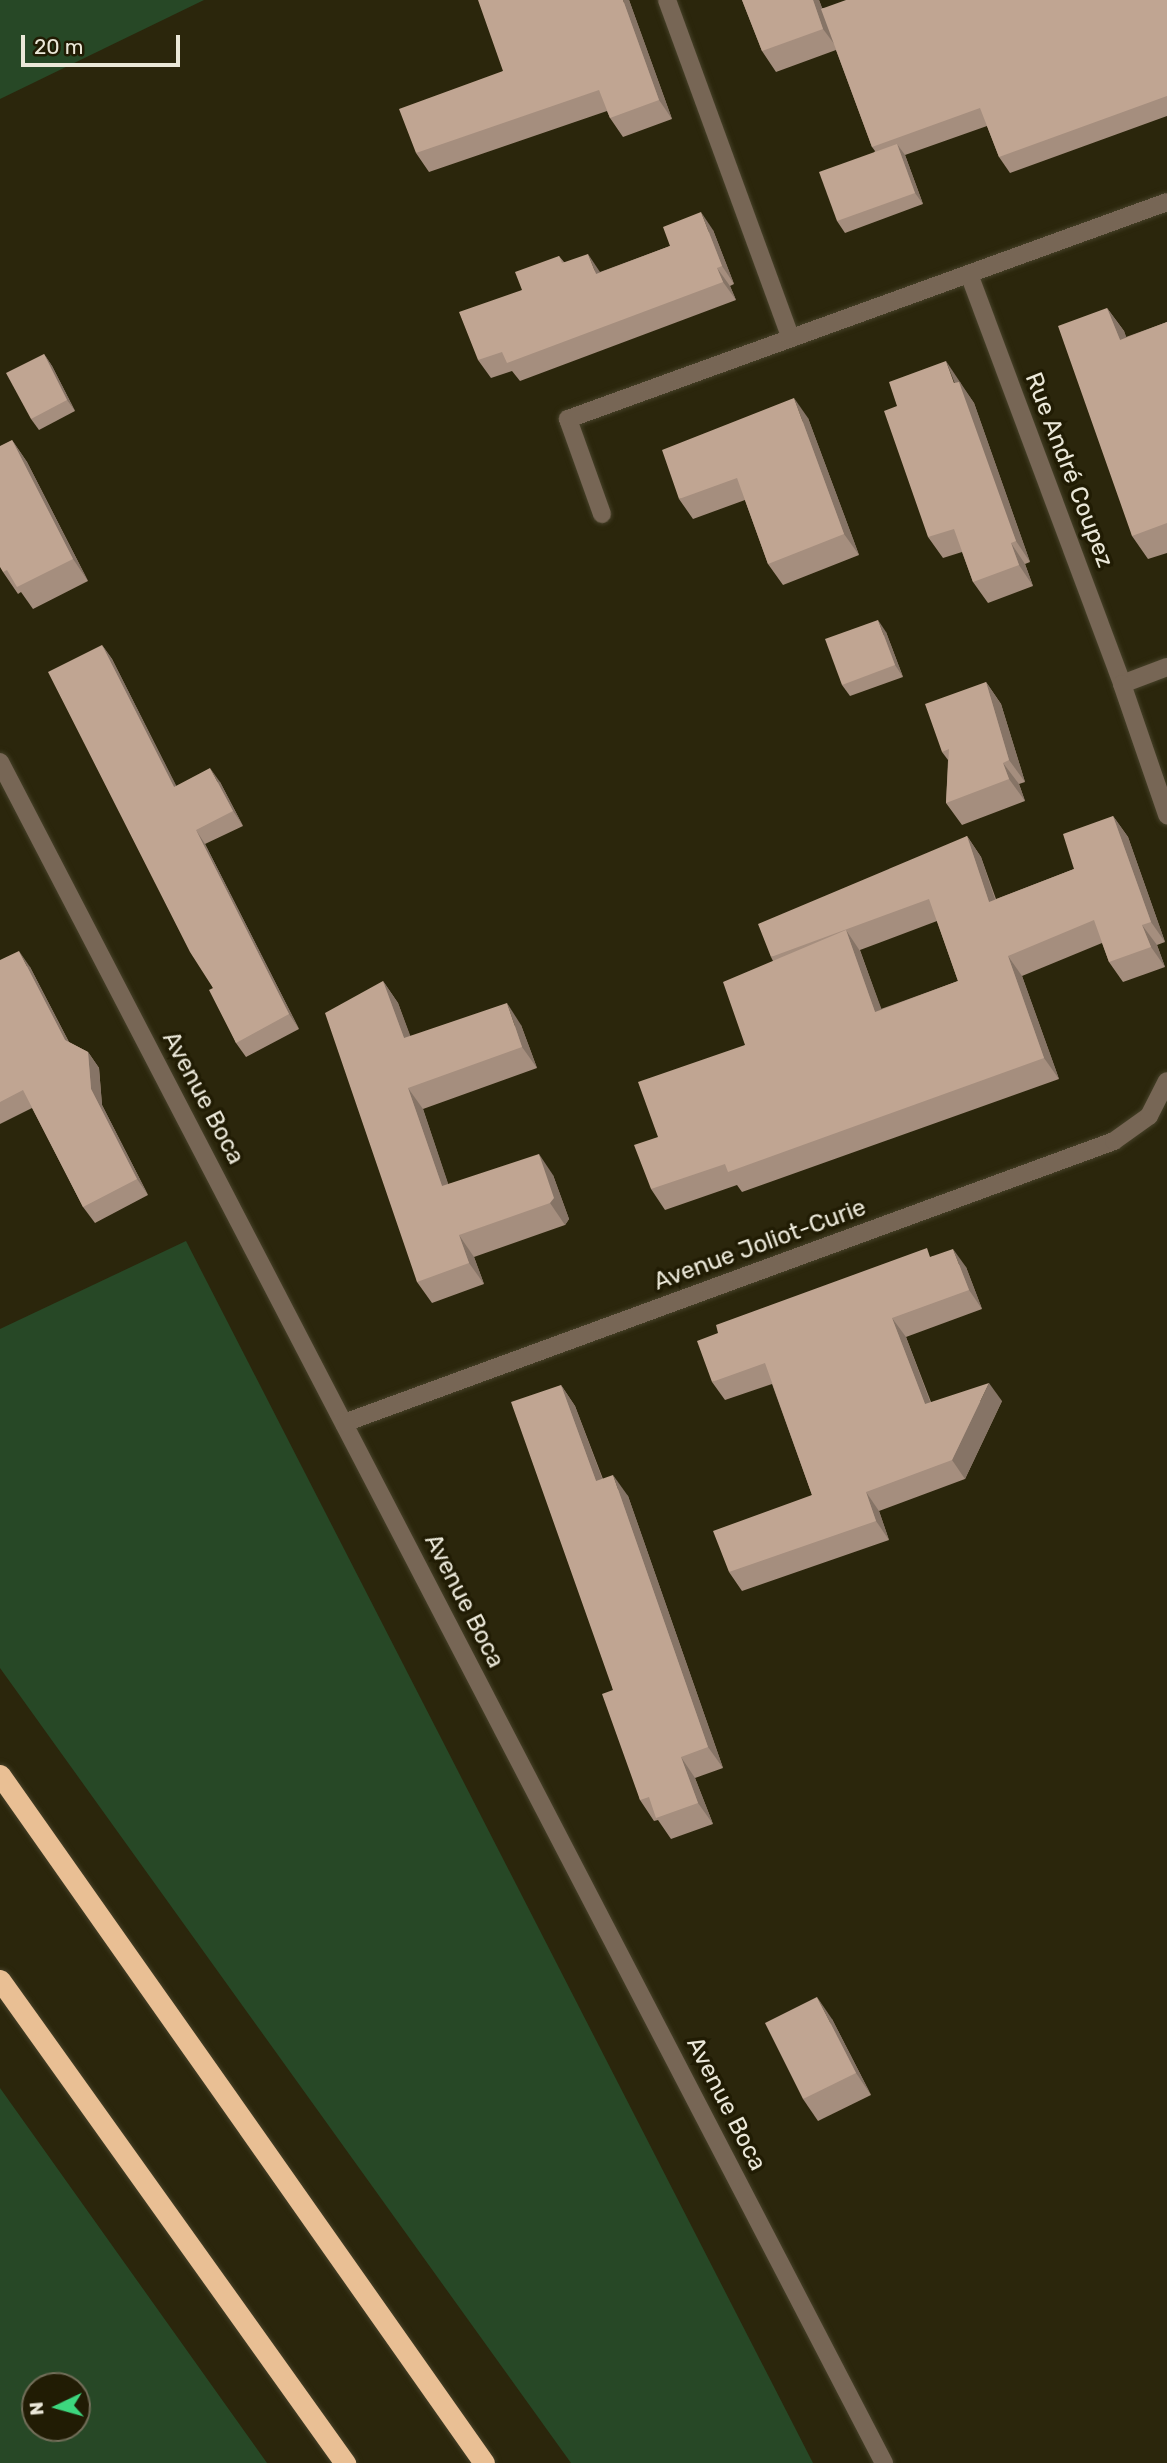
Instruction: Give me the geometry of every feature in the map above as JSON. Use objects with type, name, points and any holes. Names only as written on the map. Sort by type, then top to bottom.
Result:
[{"type":"highway","points":[[0,1775],[484,2463]]},
{"type":"highway","points":[[0,1980],[345,2463]]},
{"type":"street","points":[[667,0],[792,338]]},
{"type":"street","points":[[602,514],[568,419],[1167,202]]},
{"type":"street","name":"Rue André Coupez","points":[[969,274],[1122,684]]},
{"type":"street","points":[[1167,667],[1122,684],[1167,816]]},
{"type":"street","name":"Avenue Boca","points":[[0,762],[884,2463]]},
{"type":"street","name":"Avenue Joliot-Curie","points":[[344,1423],[1114,1141],[1149,1116],[1167,1081]]},
{"type":"green space","points":[[0,0],[204,0],[0,99]]},
{"type":"green space","points":[[186,1241],[813,2463],[571,2463],[0,1668],[0,1329]]},
{"type":"green space","points":[[0,2088],[267,2463],[0,2463]]},
{"type":"building","points":[[478,0],[623,0],[659,100],[610,118],[599,90],[416,153],[399,109],[503,71]]},
{"type":"building","points":[[742,0],[813,0],[823,29],[762,51]]},
{"type":"building","points":[[846,0],[1167,0],[1167,96],[999,157],[980,108],[872,147],[821,9]]},
{"type":"building","points":[[897,144],[915,193],[837,221],[819,172]]},
{"type":"building","points":[[701,212],[722,266],[717,268],[723,282],[507,363],[502,352],[478,360],[459,312],[522,290],[515,272],[559,256],[562,263],[588,254],[596,274],[670,246],[663,227]]},
{"type":"building","points":[[1107,308],[1120,340],[1167,322],[1167,523],[1132,536],[1058,326]]},
{"type":"building","points":[[44,354],[67,400],[31,419],[6,373]]},
{"type":"building","points":[[946,361],[954,383],[959,382],[1016,541],[1011,543],[1019,565],[973,582],[954,529],[928,537],[884,411],[897,406],[889,382]]},
{"type":"building","points":[[794,398],[844,534],[768,564],[737,478],[679,499],[662,450]]},
{"type":"building","points":[[12,440],[73,559],[17,587],[7,570],[3,572],[0,567],[0,446]]},
{"type":"building","points":[[878,620],[895,665],[842,685],[825,639]]},
{"type":"building","points":[[102,645],[174,787],[210,768],[233,811],[196,830],[289,1014],[236,1043],[209,990],[213,988],[190,952],[48,672]]},
{"type":"building","points":[[986,682],[1009,760],[1003,763],[1009,779],[946,803],[949,749],[942,752],[925,704]]},
{"type":"building","points":[[1113,816],[1151,922],[1142,925],[1151,947],[1109,962],[1094,920],[1008,956],[1044,1058],[728,1172],[725,1164],[651,1189],[634,1145],[658,1137],[638,1082],[745,1045],[723,982],[846,930],[875,1012],[958,981],[929,899],[771,957],[758,924],[967,836],[989,902],[1074,869],[1063,834]]},
{"type":"building","points":[[19,951],[65,1040],[88,1052],[91,1089],[137,1179],[83,1207],[23,1090],[0,1102],[0,960]]},
{"type":"building","points":[[383,981],[404,1038],[507,1003],[522,1047],[408,1088],[442,1186],[539,1154],[554,1198],[550,1203],[459,1235],[469,1263],[417,1282],[325,1013]]},
{"type":"building","points":[[927,1248],[930,1257],[953,1249],[969,1290],[892,1318],[925,1404],[989,1383],[952,1460],[866,1492],[876,1521],[729,1572],[713,1531],[812,1495],[765,1363],[712,1382],[697,1341],[718,1333],[716,1325]]},
{"type":"building","points":[[561,1385],[596,1481],[613,1475],[708,1747],[681,1757],[698,1803],[656,1818],[649,1797],[640,1800],[602,1694],[613,1690],[511,1402]]},
{"type":"building","points":[[817,1997],[856,2073],[803,2099],[765,2023]]}]
